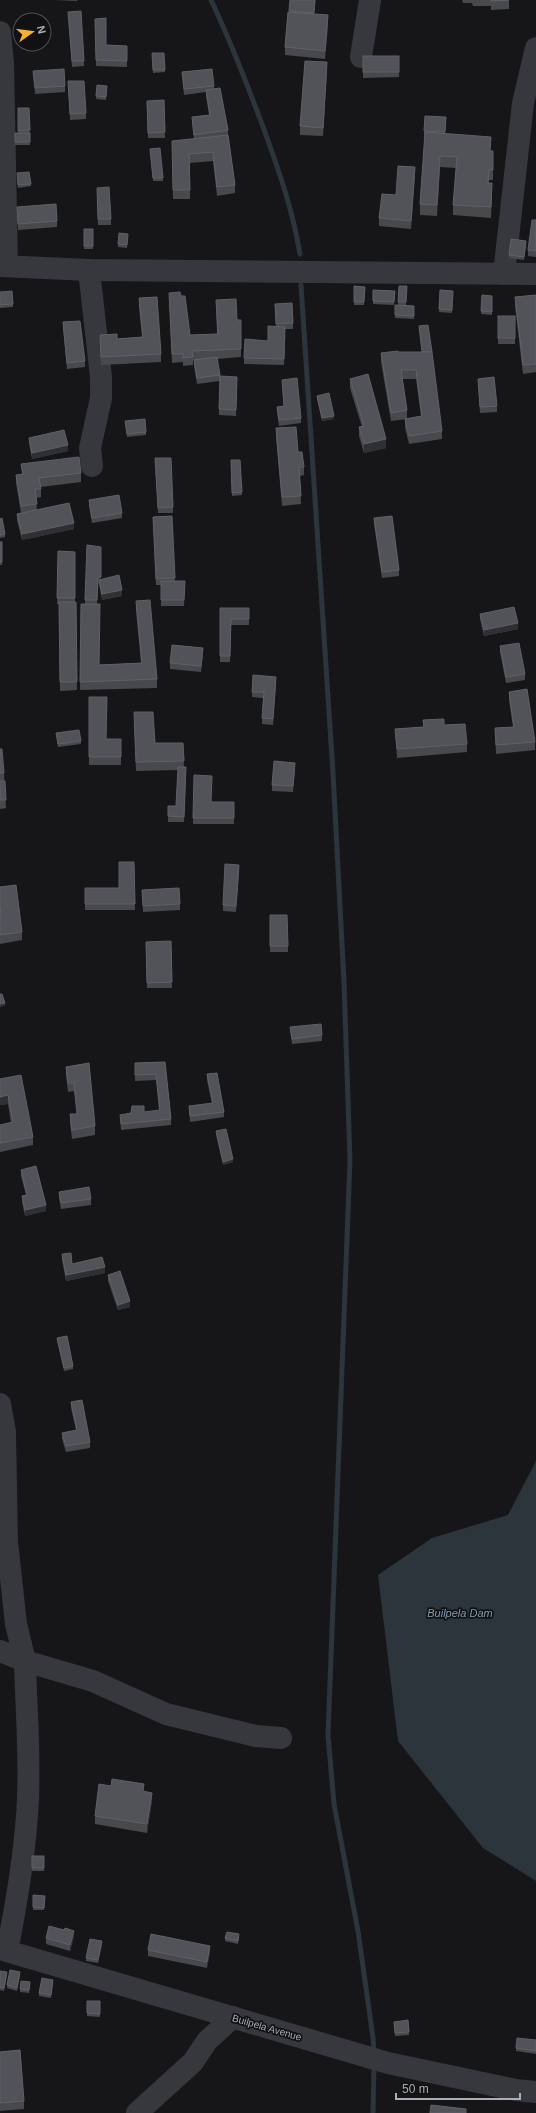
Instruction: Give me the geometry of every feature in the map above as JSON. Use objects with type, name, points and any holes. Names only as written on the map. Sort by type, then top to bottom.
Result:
[{"type":"street","points":[[361,57],[370,0]]},
{"type":"street","points":[[0,32],[4,266],[89,270],[536,274]]},
{"type":"street","points":[[504,274],[523,103],[536,48]]},
{"type":"street","points":[[89,270],[101,377],[101,398],[90,448],[92,466]]},
{"type":"street","points":[[0,1404],[5,1432],[8,1550],[16,1624],[24,1661],[28,1798],[16,1906],[3,1950]]},
{"type":"street","points":[[0,1651],[24,1661],[93,1681],[166,1714],[256,1736],[281,1738]]},
{"type":"street","name":"Builpela Avenue","points":[[3,1950],[378,2060],[516,2090],[536,2092]]},
{"type":"street","points":[[137,2113],[194,2062],[208,2041],[233,2017]]},
{"type":"water","name":"Builpela Dam","points":[[536,1461],[536,1881],[483,1848],[398,1741],[378,1575],[432,1538],[508,1515]]},
{"type":"building","points":[[290,0],[315,0],[314,13],[289,11]]},
{"type":"building","points":[[81,11],[84,61],[72,61],[68,12]]},
{"type":"building","points":[[288,12],[328,15],[325,51],[285,47]]},
{"type":"building","points":[[106,18],[106,45],[127,46],[127,61],[96,60],[95,19]]},
{"type":"building","points":[[152,53],[164,53],[165,70],[153,70]]},
{"type":"building","points":[[363,56],[399,56],[399,72],[363,72]]},
{"type":"building","points":[[305,61],[327,62],[323,128],[300,126]]},
{"type":"building","points":[[64,69],[65,86],[35,88],[33,71]]},
{"type":"building","points":[[212,69],[214,86],[184,89],[182,72]]},
{"type":"building","points":[[68,81],[84,81],[86,113],[70,114]]},
{"type":"building","points":[[97,85],[107,86],[106,97],[96,96]]},
{"type":"building","points":[[220,88],[228,130],[194,135],[192,117],[210,115],[206,90]]},
{"type":"building","points":[[164,100],[165,132],[148,133],[147,101]]},
{"type":"building","points":[[18,108],[29,108],[30,130],[18,131]]},
{"type":"building","points":[[425,116],[446,117],[445,132],[424,131]]},
{"type":"building","points":[[425,132],[491,137],[490,151],[493,151],[493,170],[489,170],[488,183],[492,183],[491,207],[453,205],[457,157],[440,156],[437,205],[420,204]]},
{"type":"building","points":[[15,133],[30,133],[30,142],[15,142]]},
{"type":"building","points":[[228,135],[235,185],[217,187],[213,152],[189,154],[190,190],[173,190],[172,141]]},
{"type":"building","points":[[160,148],[163,178],[153,178],[150,149]]},
{"type":"building","points":[[398,166],[415,167],[411,221],[379,218],[382,194],[396,195]]},
{"type":"building","points":[[29,172],[31,184],[18,185],[17,173]]},
{"type":"building","points":[[109,187],[111,219],[98,219],[97,188]]},
{"type":"building","points":[[56,204],[57,221],[18,224],[17,207]]},
{"type":"building","points":[[532,220],[536,220],[536,251],[528,250]]},
{"type":"building","points":[[84,229],[93,229],[93,246],[84,246]]},
{"type":"building","points":[[119,233],[128,234],[127,245],[118,244]]},
{"type":"building","points":[[511,239],[526,241],[524,257],[509,255]]},
{"type":"building","points":[[354,286],[365,287],[364,302],[354,302]]},
{"type":"building","points":[[399,286],[407,286],[406,302],[398,302]]},
{"type":"building","points":[[373,290],[395,291],[394,302],[373,301]]},
{"type":"building","points":[[440,290],[453,291],[452,310],[439,309]]},
{"type":"building","points":[[12,291],[13,304],[0,305],[0,292]]},
{"type":"building","points":[[180,292],[181,296],[185,296],[190,335],[218,334],[216,300],[236,299],[237,320],[241,320],[241,349],[192,351],[193,357],[183,358],[183,354],[172,354],[169,293]]},
{"type":"building","points":[[482,295],[492,296],[492,312],[481,311]]},
{"type":"building","points":[[536,295],[536,364],[523,365],[515,297]]},
{"type":"building","points":[[157,297],[161,354],[101,357],[100,335],[117,334],[117,339],[143,337],[139,298]]},
{"type":"building","points":[[292,303],[293,323],[276,324],[275,304]]},
{"type":"building","points":[[395,305],[414,306],[414,316],[395,315]]},
{"type":"building","points":[[498,316],[515,316],[515,338],[498,338]]},
{"type":"building","points":[[80,321],[85,361],[67,363],[63,322]]},
{"type":"building","points":[[428,325],[432,352],[422,352],[419,326]]},
{"type":"building","points":[[268,326],[285,327],[284,359],[244,358],[245,339],[268,341]]},
{"type":"building","points":[[398,351],[432,352],[442,431],[409,436],[405,419],[422,416],[416,370],[401,370],[407,410],[391,413],[381,353]]},
{"type":"building","points":[[217,357],[220,375],[197,378],[194,360]]},
{"type":"building","points":[[368,374],[386,439],[364,444],[359,427],[364,426],[350,379]]},
{"type":"building","points":[[220,376],[237,377],[236,410],[219,409]]},
{"type":"building","points":[[494,377],[497,406],[480,407],[478,379]]},
{"type":"building","points":[[297,378],[301,418],[279,420],[277,407],[284,406],[282,380]]},
{"type":"building","points":[[329,393],[334,416],[322,418],[317,396]]},
{"type":"building","points":[[145,419],[146,432],[127,434],[125,421]]},
{"type":"building","points":[[296,427],[298,452],[302,452],[304,467],[299,467],[301,496],[282,497],[276,428]]},
{"type":"building","points":[[64,430],[68,445],[32,453],[29,438]]},
{"type":"building","points":[[79,457],[81,473],[39,478],[41,489],[35,489],[37,504],[21,506],[16,475],[23,474],[21,464]]},
{"type":"building","points":[[155,458],[171,458],[173,507],[158,508]]},
{"type":"building","points":[[231,460],[240,460],[242,492],[232,493]]},
{"type":"building","points":[[119,495],[122,513],[92,518],[89,500]]},
{"type":"building","points":[[69,503],[74,523],[22,534],[17,514]]},
{"type":"building","points":[[172,516],[175,578],[156,579],[153,517]]},
{"type":"building","points":[[392,516],[399,570],[382,572],[374,518]]},
{"type":"building","points":[[2,518],[5,534],[0,535],[0,519]]},
{"type":"building","points":[[0,542],[2,542],[2,562],[0,562]]},
{"type":"building","points":[[87,545],[101,547],[101,577],[98,578],[97,600],[85,600]]},
{"type":"building","points":[[58,551],[75,552],[75,598],[57,598]]},
{"type":"building","points":[[119,575],[122,590],[102,594],[99,580]]},
{"type":"building","points":[[161,581],[185,581],[184,600],[161,600]]},
{"type":"building","points":[[150,600],[157,679],[80,682],[81,604],[100,604],[99,665],[142,663],[136,601]]},
{"type":"building","points":[[59,602],[76,602],[77,682],[60,682]]},
{"type":"building","points":[[514,607],[518,623],[484,630],[480,614]]},
{"type":"building","points":[[220,608],[249,608],[249,619],[231,619],[230,656],[220,656]]},
{"type":"building","points":[[519,643],[525,674],[506,677],[500,646]]},
{"type":"building","points":[[172,645],[203,648],[201,666],[170,663]]},
{"type":"building","points":[[253,675],[276,677],[273,719],[262,718],[264,692],[252,692]]},
{"type":"building","points":[[527,689],[535,742],[496,745],[495,728],[514,727],[509,692]]},
{"type":"building","points":[[89,697],[107,697],[106,739],[121,739],[121,757],[89,757]]},
{"type":"building","points":[[134,712],[153,712],[155,743],[183,743],[184,761],[136,762]]},
{"type":"building","points":[[444,719],[444,725],[465,724],[467,744],[397,749],[395,729],[424,727],[423,720]]},
{"type":"building","points":[[79,730],[81,741],[58,744],[56,733]]},
{"type":"building","points":[[0,749],[2,749],[4,773],[0,773]]},
{"type":"building","points":[[274,761],[295,763],[293,786],[272,785]]},
{"type":"building","points":[[178,767],[186,767],[184,817],[168,816],[168,806],[176,806]]},
{"type":"building","points":[[194,775],[212,776],[211,802],[234,802],[234,818],[193,818]]},
{"type":"building","points":[[0,781],[5,781],[6,800],[0,800]]},
{"type":"building","points":[[119,862],[134,862],[135,904],[85,904],[85,888],[119,888]]},
{"type":"building","points":[[225,864],[239,865],[236,906],[223,905]]},
{"type":"building","points":[[16,885],[22,932],[0,935],[0,887]]},
{"type":"building","points":[[179,888],[180,904],[143,906],[142,890]]},
{"type":"building","points":[[270,915],[287,915],[288,946],[270,946]]},
{"type":"building","points":[[171,941],[172,982],[147,983],[146,942]]},
{"type":"building","points":[[0,994],[2,994],[5,1003],[0,1004]]},
{"type":"building","points":[[321,1024],[322,1035],[292,1039],[290,1027]]},
{"type":"building","points":[[165,1062],[171,1119],[121,1124],[120,1115],[131,1113],[132,1106],[144,1106],[144,1112],[160,1110],[156,1074],[135,1075],[135,1063]]},
{"type":"building","points":[[89,1063],[95,1126],[72,1130],[70,1114],[77,1114],[74,1083],[68,1083],[66,1067]]},
{"type":"building","points":[[217,1073],[224,1112],[190,1116],[189,1106],[213,1103],[207,1074]]},
{"type":"building","points":[[21,1075],[33,1137],[0,1143],[0,1125],[13,1122],[8,1095],[0,1097],[0,1079]]},
{"type":"building","points":[[226,1129],[233,1159],[223,1162],[216,1131]]},
{"type":"building","points":[[36,1166],[46,1205],[25,1210],[22,1196],[27,1195],[21,1170]]},
{"type":"building","points":[[89,1187],[91,1199],[61,1203],[59,1192]]},
{"type":"building","points":[[71,1253],[72,1264],[102,1257],[105,1267],[66,1275],[62,1254]]},
{"type":"building","points":[[120,1271],[130,1301],[118,1305],[108,1275]]},
{"type":"building","points":[[67,1336],[73,1366],[64,1368],[57,1338]]},
{"type":"building","points":[[82,1400],[90,1442],[66,1446],[62,1433],[77,1430],[71,1402]]},
{"type":"building","points":[[112,1779],[144,1784],[143,1791],[152,1793],[147,1824],[95,1816],[99,1784],[111,1786]]},
{"type":"building","points":[[32,1856],[44,1856],[44,1868],[32,1868]]},
{"type":"building","points":[[33,1895],[45,1896],[44,1908],[33,1907]]},
{"type":"building","points":[[49,1926],[74,1931],[70,1945],[46,1938]]},
{"type":"building","points":[[227,1932],[239,1934],[238,1941],[225,1938]]},
{"type":"building","points":[[151,1934],[210,1946],[207,1962],[148,1950]]},
{"type":"building","points":[[90,1939],[102,1941],[98,1960],[86,1958]]},
{"type":"building","points":[[10,1970],[20,1972],[17,1988],[7,1985]]},
{"type":"building","points":[[0,1971],[7,1972],[4,1988],[0,1987]]},
{"type":"building","points":[[42,1978],[53,1980],[51,1995],[39,1993]]},
{"type":"building","points":[[21,1981],[30,1982],[29,1990],[20,1989]]},
{"type":"building","points":[[87,2001],[100,2001],[100,2014],[87,2013]]},
{"type":"building","points":[[408,2020],[409,2032],[395,2033],[394,2022]]},
{"type":"building","points":[[517,2038],[536,2040],[536,2051],[516,2048]]},
{"type":"building","points":[[20,2050],[24,2101],[0,2103],[0,2052]]},
{"type":"building","points":[[431,2105],[466,2109],[466,2113],[430,2113]]},
{"type":"waterway","points":[[211,0],[240,67],[271,150],[290,208],[300,254]]},
{"type":"waterway","points":[[301,285],[333,773],[344,982],[350,1160],[328,1735],[334,1804],[358,1931],[374,2052]]},
{"type":"waterway","points":[[373,2113],[374,2064]]}]
